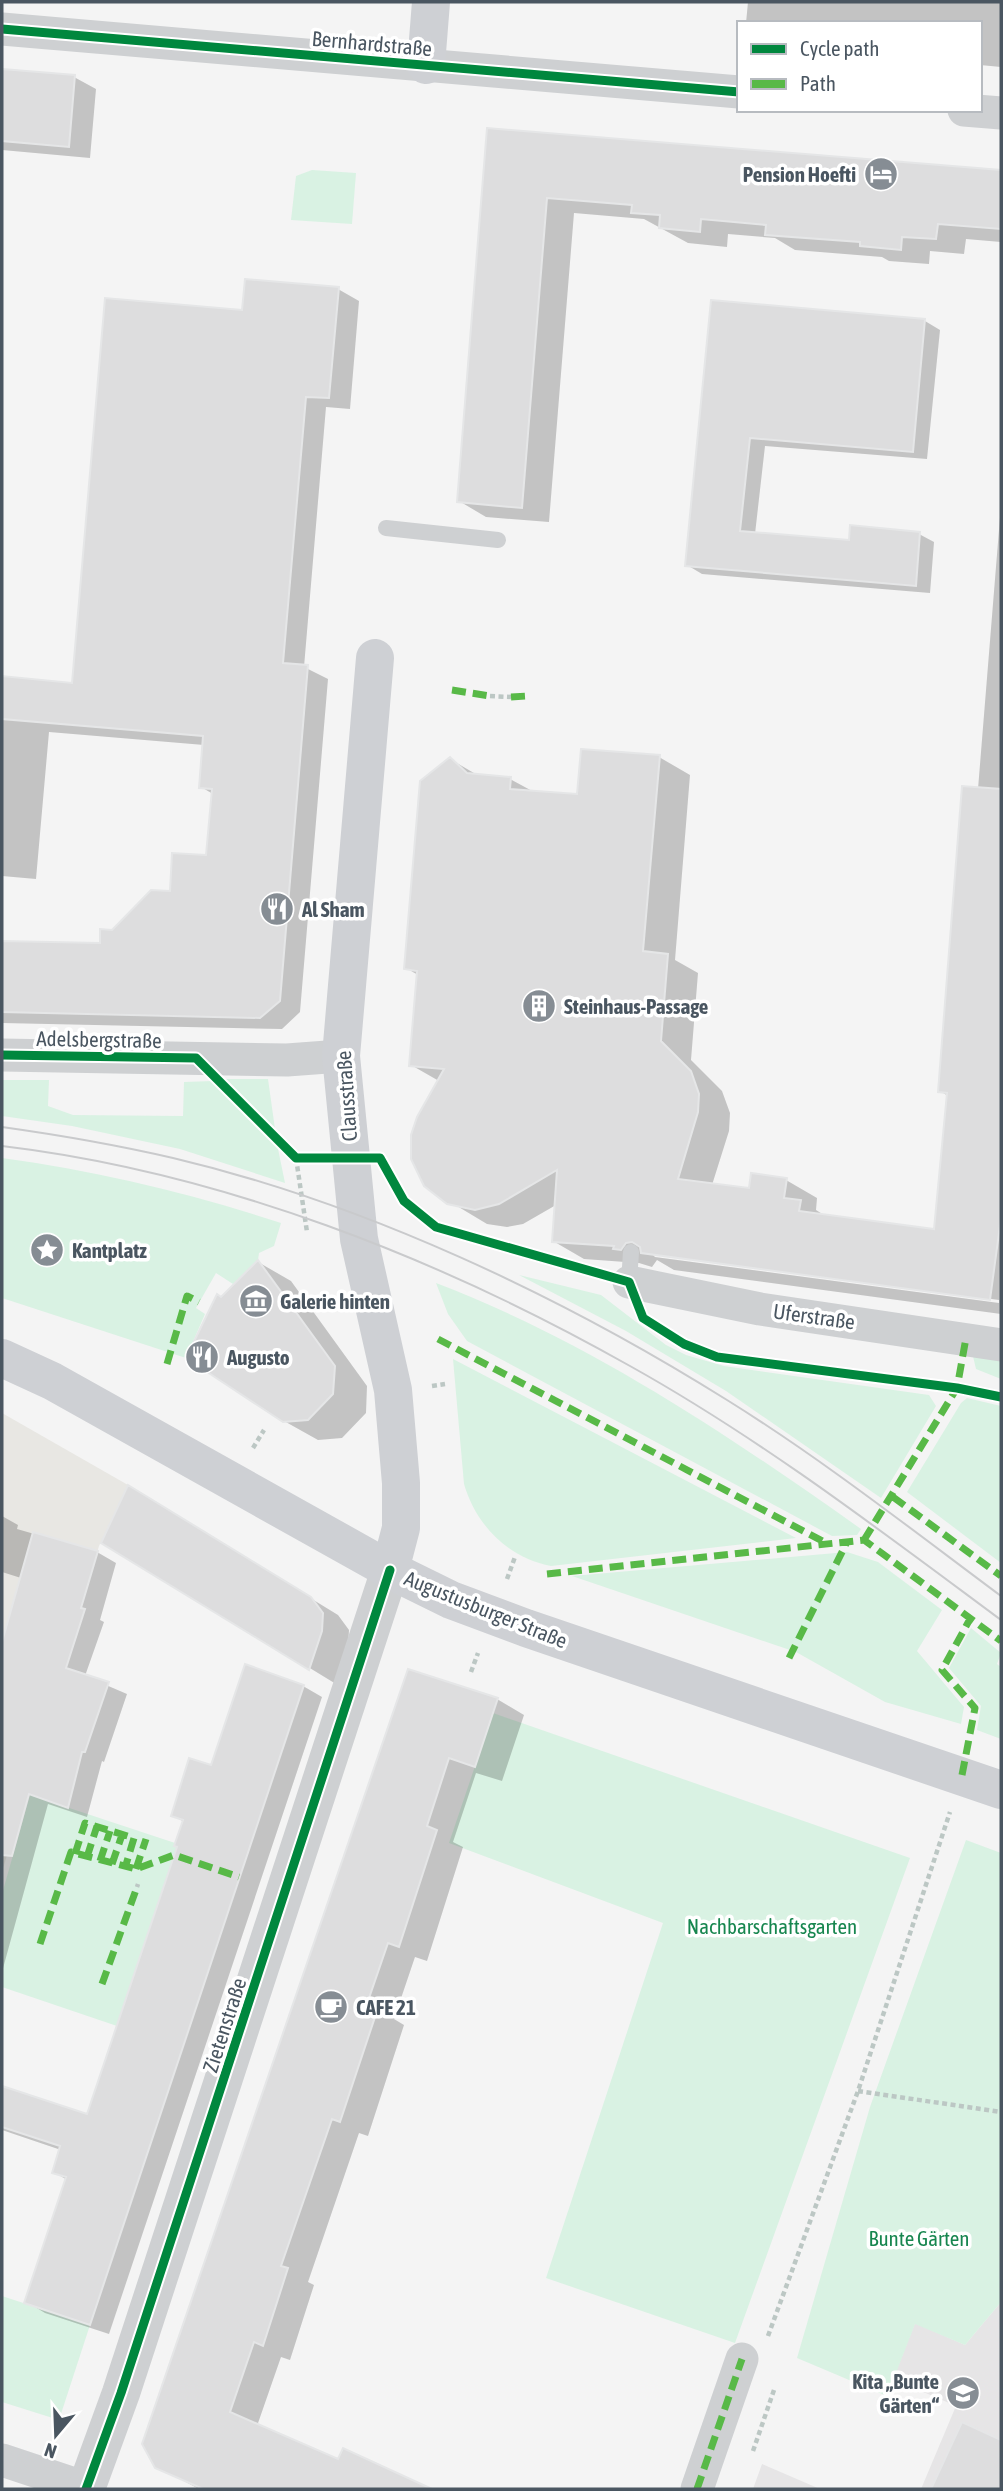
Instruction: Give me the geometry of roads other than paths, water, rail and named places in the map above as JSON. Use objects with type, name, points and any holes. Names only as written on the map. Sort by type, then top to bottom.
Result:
[{"type":"main road","points":[[426,65],[431,2]]},
{"type":"main road","name":"Clausstraße","points":[[375,658],[341,1056],[359,1239],[393,1390],[401,1483],[401,1528],[390,1570]]},
{"type":"main road","name":"Augustusburger Straße","points":[[2,1358],[52,1381],[390,1570],[451,1600],[526,1628],[962,1774],[1001,1790]]},
{"type":"street","name":"Bernhardstraße","points":[[2,29],[737,92]]},
{"type":"street","points":[[982,111],[1001,113]]},
{"type":"street","name":"Adelsbergstraße","points":[[2,1055],[287,1060],[341,1056]]},
{"type":"street","name":"Uferstraße","points":[[630,1267],[760,1309],[1001,1345]]},
{"type":"street","name":"Zietenstraße","points":[[87,2489],[121,2393],[390,1570]]},
{"type":"street","points":[[697,2489],[742,2359]]},
{"type":"street","points":[[2,2460],[87,2489]]},
{"type":"lane","points":[[386,528],[498,540]]},
{"type":"tram line","points":[[2,1127],[131,1149],[245,1177],[317,1200],[459,1257],[597,1325],[727,1400],[866,1495],[1001,1596]]},
{"type":"tram line","points":[[2,1146],[84,1158],[165,1176],[246,1199],[326,1225],[482,1290],[557,1327],[679,1394],[820,1487],[1001,1620]]},
{"type":"place","name":"Pension Hoefti","points":[[881,174]]},
{"type":"place","name":"Al Sham","points":[[277,909]]},
{"type":"place","name":"Steinhaus-Passage","points":[[539,1006]]},
{"type":"place","name":"Kantplatz","points":[[47,1250]]},
{"type":"place","name":"Galerie hinten","points":[[256,1301]]},
{"type":"place","name":"Augusto","points":[[202,1357]]},
{"type":"place","name":"CAFE 21","points":[[331,2007]]},
{"type":"place","name":"Kita „Bunte Gärten“","points":[[963,2393]]},
{"type":"park label","name":"Nachbarschaftsgarten","points":[[772,1926]]},
{"type":"park label","name":"Bunte Gärten","points":[[919,2238]]}]
